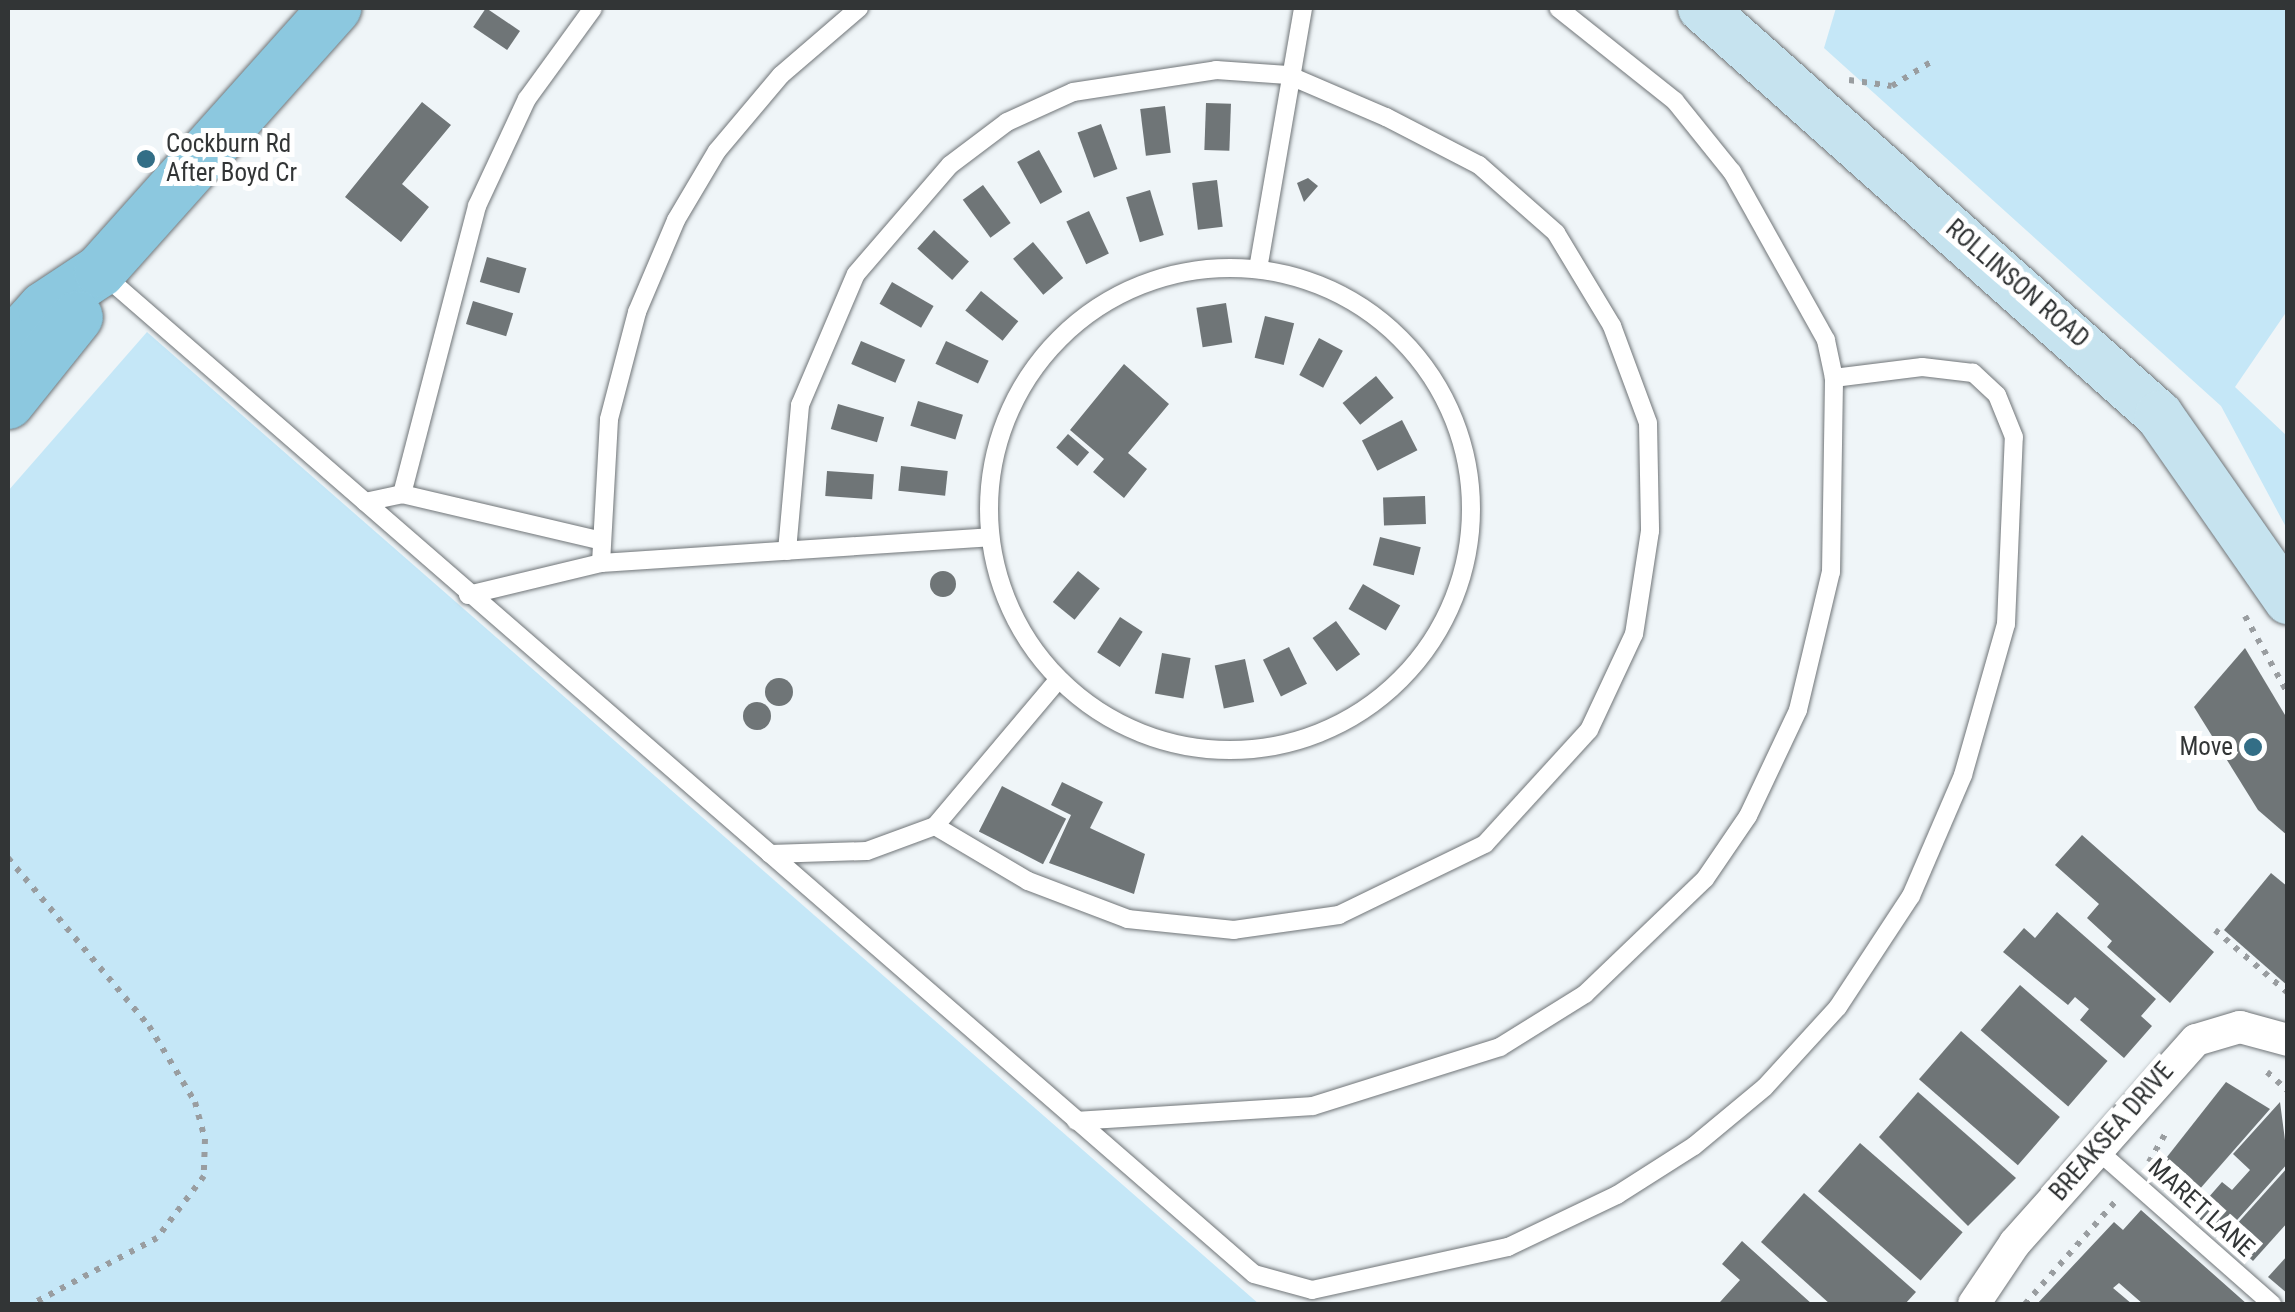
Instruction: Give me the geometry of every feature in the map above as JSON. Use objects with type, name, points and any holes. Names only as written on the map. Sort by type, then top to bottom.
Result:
[{"type":"main road","points":[[8,348],[44,308],[100,271],[336,8]]},
{"type":"main road","points":[[8,403],[70,332],[100,271]]},
{"type":"street","name":"ROLLINSON ROAD","points":[[1709,10],[2159,415],[2288,600]]},
{"type":"street","name":"BREAKSEA DRIVE","points":[[1974,1304],[2096,1149],[2196,1040],[2240,1027],[2288,1040]]},
{"type":"lane","points":[[402,494],[477,206],[528,99],[593,8]]},
{"type":"lane","points":[[601,563],[610,419],[637,312],[676,220],[717,151],[781,75],[859,8]]},
{"type":"lane","points":[[1258,269],[1288,75],[1303,8]]},
{"type":"lane","points":[[1076,1121],[1282,1109],[1382,1091],[1500,1047],[1585,994],[1655,932],[1748,816],[1798,710],[1831,572],[1834,378],[1786,258],[1732,172],[1674,101],[1558,8]]},
{"type":"lane","points":[[787,550],[800,405],[824,337],[856,274],[950,166],[1008,122],[1072,92],[1216,70],[1288,75],[1479,166],[1556,233],[1612,326],[1648,423],[1650,531],[1634,634],[1590,730],[1484,844],[1340,915],[1234,930],[1128,919],[1028,882],[934,826]]},
{"type":"lane","points":[[1258,269],[1318,284],[1372,312],[1417,354],[1450,406],[1469,464],[1473,526],[1461,586],[1435,640],[1395,687],[1345,722],[1288,744],[1226,750],[1166,740],[1057,681],[1025,636],[982,538],[1002,426],[1060,338],[1152,280],[1258,269]]},
{"type":"lane","points":[[100,271],[468,596],[1254,1274],[1312,1290],[1508,1247],[1617,1195],[1765,1087],[1838,1008],[1911,896],[1984,714],[2014,546],[2014,437],[1986,382],[1948,367],[1834,378]]},
{"type":"lane","points":[[365,502],[402,494],[602,541]]},
{"type":"lane","points":[[468,596],[601,563],[982,538]]},
{"type":"lane","points":[[770,854],[867,851],[934,826],[1057,681]]},
{"type":"lane","name":"MARET LANE","points":[[2096,1149],[2272,1304]]},
{"type":"path","points":[[1784,79],[1892,86],[1934,60]]},
{"type":"path","points":[[8,858],[149,1026],[195,1102],[204,1139],[204,1176],[157,1238],[32,1304]]},
{"type":"path","points":[[2215,930],[2288,993]]},
{"type":"path","points":[[2256,1063],[2288,1091]]},
{"type":"path","points":[[2148,1163],[2172,1126]]},
{"type":"path","points":[[2025,1304],[2115,1202]]},
{"type":"shaded area","points":[[1836,8],[2287,8],[2287,311],[2235,387],[2287,436],[2287,529],[2221,406],[1824,48]]},
{"type":"shaded area","points":[[147,332],[1259,1304],[8,1304],[8,491]]},
{"type":"building","points":[[486,8],[520,31],[507,50],[473,27]]},
{"type":"building","points":[[422,102],[451,125],[402,184],[429,207],[401,242],[345,197]]},
{"type":"building","points":[[1206,103],[1231,104],[1229,151],[1204,150]]},
{"type":"building","points":[[1165,106],[1171,153],[1146,156],[1140,109]]},
{"type":"building","points":[[1101,124],[1117,169],[1094,178],[1078,133]]},
{"type":"building","points":[[1039,150],[1062,192],[1040,204],[1017,162]]},
{"type":"building","points":[[1308,178],[1318,186],[1304,202],[1297,183]]},
{"type":"building","points":[[1217,180],[1223,227],[1198,230],[1192,183]]},
{"type":"building","points":[[983,185],[1011,223],[990,238],[963,200]]},
{"type":"building","points":[[1150,190],[1164,235],[1140,242],[1126,197]]},
{"type":"building","points":[[1089,211],[1109,254],[1086,264],[1066,222]]},
{"type":"building","points":[[934,230],[969,261],[952,280],[917,249]]},
{"type":"building","points":[[1033,242],[1063,278],[1043,295],[1013,259]]},
{"type":"building","points":[[487,257],[526,268],[519,293],[480,282]]},
{"type":"building","points":[[892,282],[934,306],[921,328],[880,304]]},
{"type":"building","points":[[981,291],[1018,321],[1003,341],[965,310]]},
{"type":"building","points":[[473,301],[513,313],[506,336],[466,324]]},
{"type":"building","points":[[1226,303],[1232,343],[1203,347],[1196,308]]},
{"type":"building","points":[[1265,316],[1294,323],[1284,365],[1255,358]]},
{"type":"building","points":[[1319,338],[1343,351],[1323,388],[1299,375]]},
{"type":"building","points":[[861,341],[905,360],[895,383],[851,364]]},
{"type":"building","points":[[946,341],[989,361],[978,384],[935,364]]},
{"type":"building","points":[[1124,364],[1169,404],[1128,453],[1147,469],[1124,498],[1093,472],[1104,459],[1070,430]]},
{"type":"building","points":[[1376,376],[1394,398],[1360,425],[1343,403]]},
{"type":"building","points":[[918,401],[963,415],[955,440],[910,426]]},
{"type":"building","points":[[838,404],[884,417],[877,442],[831,429]]},
{"type":"building","points":[[1402,420],[1417,450],[1377,471],[1362,440]]},
{"type":"building","points":[[1068,434],[1089,452],[1077,466],[1056,448]]},
{"type":"building","points":[[901,466],[948,471],[945,496],[898,491]]},
{"type":"building","points":[[827,471],[874,474],[872,499],[825,496]]},
{"type":"building","points":[[1425,496],[1426,524],[1384,525],[1383,497]]},
{"type":"building","points":[[1380,537],[1421,547],[1414,575],[1373,565]]},
{"type":"building","points":[[943,571],[952,575],[956,584],[952,593],[943,597],[934,593],[930,584],[934,575]]},
{"type":"building","points":[[1078,571],[1100,589],[1075,620],[1053,602]]},
{"type":"building","points":[[1363,584],[1400,606],[1386,631],[1348,609]]},
{"type":"building","points":[[1120,617],[1143,632],[1120,667],[1097,652]]},
{"type":"building","points":[[1336,621],[1360,654],[1337,671],[1313,638]]},
{"type":"building","points":[[1289,647],[1307,684],[1281,697],[1263,660]]},
{"type":"building","name":"Move","points":[[2245,648],[2288,720],[2288,836],[2258,810],[2194,707]]},
{"type":"building","points":[[1162,653],[1191,658],[1183,698],[1155,693]]},
{"type":"building","points":[[1245,659],[1254,702],[1224,708],[1215,665]]},
{"type":"building","points":[[779,678],[789,682],[793,692],[789,702],[779,706],[769,702],[765,692],[769,682]]},
{"type":"building","points":[[757,702],[767,706],[771,716],[767,726],[757,730],[747,726],[743,716],[747,706]]},
{"type":"building","points":[[1062,782],[1103,802],[1090,828],[1145,854],[1134,894],[1049,863],[1071,815],[1051,805]]},
{"type":"building","points":[[1002,786],[1066,819],[1043,864],[979,831]]},
{"type":"building","points":[[2082,835],[2214,952],[2170,1003],[2107,947],[2112,941],[2087,918],[2099,904],[2055,865]]},
{"type":"building","points":[[2271,873],[2288,887],[2288,986],[2224,930]]},
{"type":"building","points":[[2057,912],[2156,999],[2141,1016],[2152,1026],[2124,1058],[2080,1020],[2089,1009],[2075,997],[2068,1005],[2003,952],[2024,928],[2035,938]]},
{"type":"building","points":[[2020,985],[2108,1061],[2068,1106],[1981,1030]]},
{"type":"building","points":[[1961,1031],[2060,1117],[2018,1165],[1919,1079]]},
{"type":"building","points":[[2226,1082],[2270,1109],[2184,1207],[2158,1178],[2163,1162]]},
{"type":"building","points":[[1918,1092],[2016,1178],[1968,1226],[1879,1137]]},
{"type":"building","points":[[2280,1102],[2288,1163],[2221,1238],[2194,1214],[2222,1182],[2232,1190],[2250,1170],[2233,1154]]},
{"type":"building","points":[[1860,1143],[1963,1232],[1921,1281],[1818,1191]]},
{"type":"building","points":[[2288,1167],[2288,1222],[2253,1261],[2226,1236]]},
{"type":"building","points":[[1804,1193],[1916,1292],[1905,1304],[1830,1304],[1761,1242]]},
{"type":"building","points":[[2141,1210],[2247,1304],[2143,1304],[2119,1283],[2113,1288],[2132,1304],[2037,1304],[2114,1222],[2123,1230]]},
{"type":"building","points":[[1742,1241],[1812,1304],[1720,1302],[1740,1280],[1722,1264]]},
{"type":"building","points":[[2288,1255],[2288,1294],[2268,1277]]},
{"type":"place","name":"Cockburn Rd After Boyd Cr","points":[[146,159]]},
{"type":"place","name":"Move","points":[[2253,747]]}]
